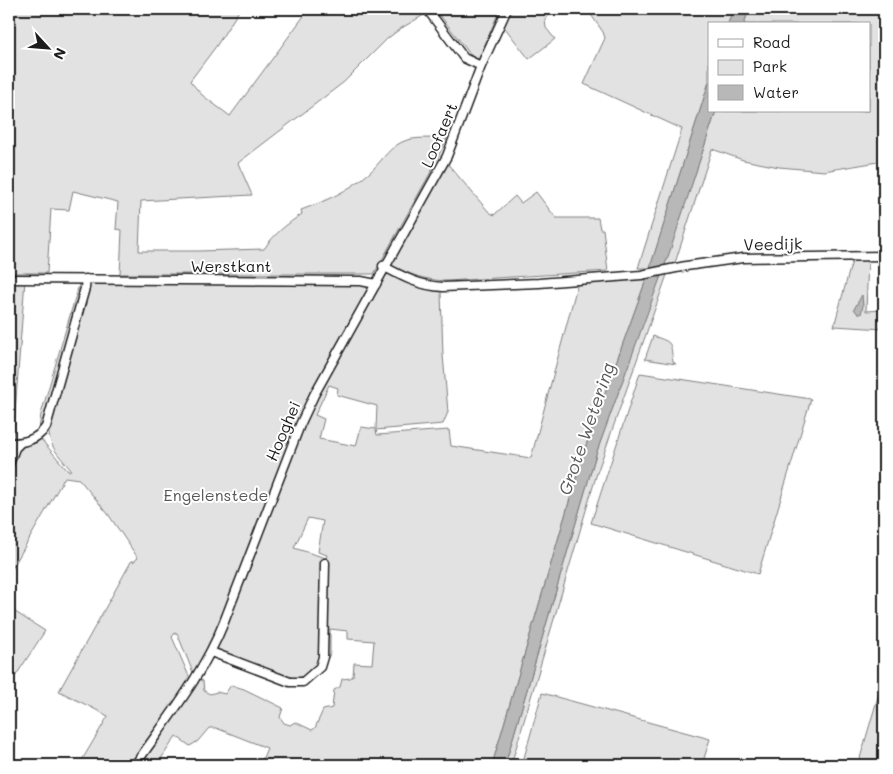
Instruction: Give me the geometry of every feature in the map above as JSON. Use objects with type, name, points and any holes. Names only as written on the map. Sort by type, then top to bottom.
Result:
[{"type":"street","points":[[427,9],[464,58],[481,66]]},
{"type":"street","name":"Loofaert","points":[[376,284],[383,266],[447,156],[481,66],[507,9]]},
{"type":"street","name":"Veedijk","points":[[383,266],[405,279],[428,286],[443,287],[539,283],[642,275],[742,258],[884,256]]},
{"type":"street","name":"Werstkant","points":[[9,279],[361,281],[376,284]]},
{"type":"street","points":[[9,443],[20,443],[37,438],[46,427],[86,279]]},
{"type":"street","name":"Hooghei","points":[[135,765],[189,689],[211,652],[300,424],[314,395],[376,284]]},
{"type":"street","points":[[9,464],[15,448],[20,443]]},
{"type":"street","points":[[211,652],[290,682],[303,682],[320,667],[323,657],[325,562]]},
{"type":"green space","points":[[9,9],[240,9],[217,45],[190,81],[202,95],[230,116],[309,9],[424,9],[427,13],[387,39],[344,82],[238,163],[252,195],[141,201],[139,251],[264,249],[281,230],[302,214],[301,210],[353,186],[397,145],[412,139],[447,138],[432,170],[374,274],[120,274],[122,230],[116,229],[118,202],[73,191],[69,210],[51,209],[47,273],[9,273]]},
{"type":"green space","points":[[435,9],[500,9],[477,63]]},
{"type":"green space","points":[[510,9],[556,9],[545,19],[546,28],[555,39],[529,59],[503,23]]},
{"type":"green space","points":[[587,9],[733,9],[729,22],[708,22],[708,85],[650,268],[638,268],[682,129],[584,84],[605,38]]},
{"type":"green space","points":[[749,9],[884,9],[884,161],[824,171],[779,167],[743,160],[712,149],[675,263],[664,267],[716,112],[870,112],[870,22],[745,22]]},
{"type":"green space","points":[[447,163],[489,212],[494,215],[515,196],[521,203],[536,192],[556,218],[598,218],[600,229],[603,229],[608,271],[447,281],[418,276],[391,265]]},
{"type":"green space","points":[[868,260],[866,311],[884,310],[884,329],[834,326],[852,261]]},
{"type":"green space","points":[[668,272],[597,473],[511,765],[505,765],[596,454],[661,274]]},
{"type":"green space","name":"Engelenstede","points":[[389,274],[441,292],[443,355],[448,412],[443,424],[376,430],[377,435],[449,430],[451,446],[531,458],[578,282],[647,277],[584,451],[492,765],[260,765],[267,748],[216,728],[209,728],[198,741],[190,746],[176,736],[157,765],[139,765],[199,679],[203,681],[204,691],[210,694],[217,692],[225,694],[231,685],[244,689],[283,708],[280,717],[284,723],[290,725],[295,722],[312,730],[315,728],[323,710],[332,708],[334,690],[340,687],[342,679],[353,676],[354,663],[372,664],[374,641],[348,639],[348,631],[330,629],[330,654],[324,665],[305,683],[219,653],[194,675],[177,633],[175,633],[172,637],[191,681],[132,765],[79,765],[108,716],[59,691],[132,560],[133,562],[138,558],[108,514],[79,479],[65,477],[9,574],[9,468],[21,444],[40,438],[68,471],[71,470],[52,445],[49,425],[89,285],[93,283],[368,282]],"holes":[[[329,385],[338,388],[337,395],[377,406],[376,429],[361,427],[356,446],[319,439],[324,419],[315,415]],[[308,518],[323,521],[318,552],[327,555],[326,558],[294,548]]]},
{"type":"green space","points":[[9,280],[25,280],[13,439],[9,440]]},
{"type":"green space","points":[[80,281],[82,287],[46,420],[39,430],[41,414]]},
{"type":"green space","points":[[653,336],[670,344],[673,362],[676,364],[645,359]]},
{"type":"green space","points":[[640,373],[811,399],[758,574],[591,523]]},
{"type":"green space","points":[[9,608],[45,631],[9,686]]},
{"type":"green space","points":[[884,676],[884,765],[858,765]]},
{"type":"green space","points":[[542,693],[710,739],[702,765],[522,765]]},
{"type":"water","points":[[733,9],[749,9],[745,22],[729,22]]},
{"type":"water","points":[[708,85],[708,112],[716,112],[670,251],[596,454],[505,765],[492,765],[584,451],[647,277]]},
{"type":"water","points":[[862,295],[863,306],[861,314],[858,314],[854,309]]},
{"type":"water label","name":"Grote Wetering","points":[[587,429]]}]
